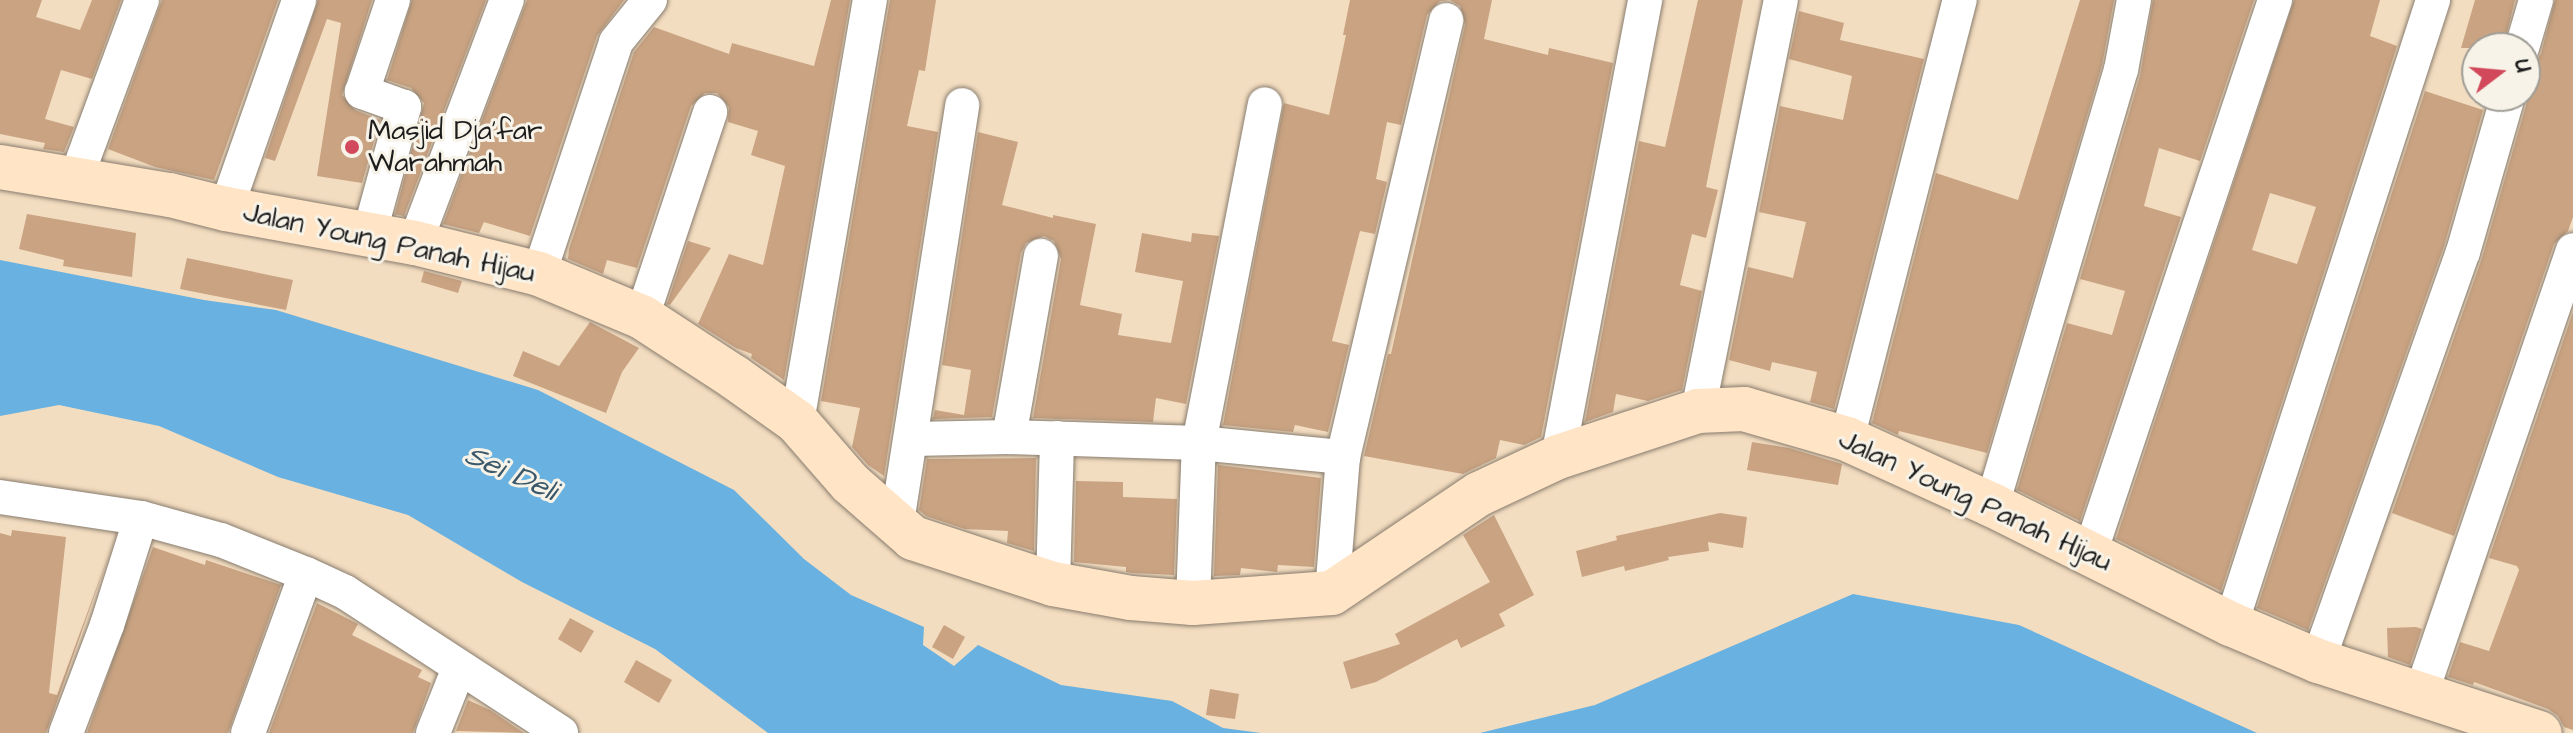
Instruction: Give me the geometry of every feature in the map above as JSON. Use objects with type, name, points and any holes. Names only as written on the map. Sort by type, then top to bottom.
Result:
[{"type":"street","points":[[75,181],[142,0]]},
{"type":"street","points":[[226,209],[299,0]]},
{"type":"street","points":[[369,235],[404,107],[362,92],[393,0]]},
{"type":"street","points":[[415,243],[507,0]]},
{"type":"street","points":[[539,274],[616,42],[650,0]]},
{"type":"street","points":[[797,422],[870,0]]},
{"type":"street","points":[[1558,457],[1645,0]]},
{"type":"street","points":[[1698,411],[1781,0]]},
{"type":"street","points":[[1847,439],[1960,0]]},
{"type":"street","points":[[1992,505],[2121,70],[2134,0]]},
{"type":"street","points":[[2090,553],[2275,0]]},
{"type":"street","points":[[2231,624],[2433,0]]},
{"type":"street","points":[[2527,32],[2536,0]]},
{"type":"street","points":[[1332,593],[1343,457],[1446,20]]},
{"type":"street","points":[[1193,603],[1199,443],[1265,104]]},
{"type":"street","points":[[897,522],[962,105]]},
{"type":"street","points":[[642,317],[710,112]]},
{"type":"street","points":[[2318,661],[2463,252],[2503,112]]},
{"type":"street","name":"Jalan Young Panah Hijau","points":[[0,167],[170,195],[226,209],[415,243],[539,274],[642,317],[797,422],[850,483],[913,538],[1053,584],[1131,598],[1193,603],[1332,593],[1479,494],[1558,457],[1698,411],[1744,409],[1847,439],[1992,505],[2231,624],[2318,661],[2540,733]]},
{"type":"street","points":[[2421,694],[2573,250]]},
{"type":"street","points":[[1009,437],[1041,256]]},
{"type":"street","points":[[911,439],[1009,437],[1199,443],[1343,457]]},
{"type":"street","points":[[1053,584],[1057,438]]},
{"type":"street","points":[[0,497],[141,518],[221,540],[306,574],[345,592],[561,733]]},
{"type":"street","points":[[66,733],[107,625],[141,518]]},
{"type":"street","points":[[248,733],[306,574]]},
{"type":"street","points":[[433,733],[459,668]]},
{"type":"water","name":"Sei Deli","points":[[0,260],[204,300],[276,310],[538,390],[734,490],[804,559],[851,595],[924,627],[923,645],[954,666],[978,645],[1061,685],[1172,701],[1223,728],[1261,733],[768,733],[655,649],[522,582],[408,515],[278,477],[159,426],[59,405],[0,416]]},
{"type":"water","points":[[1853,594],[2019,625],[2257,733],[1480,733],[1595,705]]},
{"type":"building","points":[[0,0],[42,0],[36,17],[80,30],[92,0],[121,0],[92,79],[61,70],[45,119],[74,127],[64,152],[43,149],[45,143],[0,134]]},
{"type":"building","points":[[162,0],[278,0],[214,180],[155,167],[108,149]]},
{"type":"building","points":[[318,0],[372,0],[342,95],[355,110],[380,120],[362,183],[317,176],[341,23],[327,19],[275,161],[265,158]]},
{"type":"building","points":[[412,0],[486,0],[404,216],[395,214],[424,103],[411,88],[387,80]]},
{"type":"building","points":[[527,0],[624,0],[597,36],[530,236],[484,222],[479,233],[443,224]]},
{"type":"building","points":[[831,0],[850,0],[784,380],[751,358],[752,354],[736,348],[698,324],[729,254],[763,265],[785,166],[751,155],[758,131],[728,122],[729,107],[717,93],[705,93],[691,106],[637,268],[607,260],[603,274],[568,259],[569,249],[634,52],[654,27],[729,54],[732,43],[814,66]]},
{"type":"building","points":[[890,0],[936,0],[925,71],[919,70],[907,126],[938,132],[884,476],[868,465],[852,447],[860,408],[821,401]]},
{"type":"building","points":[[1350,0],[1450,0],[1440,1],[1427,15],[1401,125],[1387,122],[1376,179],[1387,182],[1375,234],[1360,231],[1332,341],[1349,345],[1328,432],[1295,425],[1293,432],[1223,425],[1284,103],[1329,115]]},
{"type":"building","points":[[1450,0],[1492,0],[1484,39],[1548,55],[1549,48],[1613,63],[1541,437],[1524,445],[1500,440],[1496,458],[1463,474],[1364,456],[1388,354],[1391,354],[1465,25],[1460,6]]},
{"type":"building","points":[[1698,0],[1743,0],[1706,187],[1718,190],[1706,238],[1692,234],[1680,285],[1702,291],[1682,390],[1648,401],[1616,394],[1613,412],[1585,422],[1639,141],[1665,147]]},
{"type":"building","points":[[2080,0],[2114,0],[2102,65],[1987,453],[1899,431],[1898,435],[1872,423],[1936,173],[2018,200]]},
{"type":"building","points":[[2153,0],[2254,0],[2200,161],[2159,148],[2144,206],[2181,217],[2080,521],[2017,490],[2067,323],[2112,335],[2125,291],[2080,279],[2140,76]]},
{"type":"building","points":[[2294,0],[2380,0],[2370,36],[2397,46],[2221,591],[2116,539]],"holes":[[[2270,193],[2316,207],[2297,264],[2252,250]]]},
{"type":"building","points":[[2475,0],[2515,0],[2507,32],[2466,32]]},
{"type":"building","points":[[2555,0],[2573,0],[2573,217],[2568,231],[2554,244],[2454,536],[2392,513],[2482,258],[2524,112],[2541,112],[2541,54]]},
{"type":"building","points":[[1799,11],[1844,23],[1840,40],[1924,59],[1834,409],[1810,402],[1817,372],[1772,362],[1770,371],[1729,360],[1748,267],[1793,278],[1806,222],[1759,212],[1780,106],[1843,120],[1852,76],[1789,59]]},
{"type":"building","points":[[2425,91],[2461,103],[2461,112],[2482,112],[2444,246],[2308,630],[2257,608]]},
{"type":"building","points":[[978,132],[1018,142],[1002,205],[1053,218],[1053,215],[1096,224],[1080,305],[1122,314],[1118,335],[1171,343],[1183,281],[1135,272],[1142,233],[1191,242],[1192,233],[1219,236],[1186,404],[1156,398],[1153,422],[1033,418],[1061,259],[1054,241],[1044,236],[1026,243],[1021,253],[992,417],[933,419],[935,410],[964,415],[971,370],[942,365]]},
{"type":"building","points":[[27,214],[136,233],[132,277],[63,266],[64,260],[19,249]]},
{"type":"building","points":[[688,241],[711,248],[670,305],[667,304]]},
{"type":"building","points":[[187,258],[293,280],[286,310],[180,289]]},
{"type":"building","points":[[424,271],[462,281],[458,293],[421,282]]},
{"type":"building","points":[[2573,312],[2573,730],[2564,727],[2558,716],[2548,709],[2474,682],[2473,685],[2448,677],[2460,642],[2489,651],[2519,570],[2517,566],[2489,558]]},
{"type":"building","points":[[590,322],[639,348],[622,372],[606,413],[513,376],[523,351],[559,366]]},
{"type":"building","points":[[1752,442],[1789,448],[1842,464],[1838,485],[1747,470]]},
{"type":"building","points":[[1036,458],[1034,551],[1007,543],[1008,531],[965,529],[926,516],[919,510],[927,459]]},
{"type":"building","points":[[1218,465],[1321,478],[1314,567],[1278,565],[1277,572],[1241,568],[1240,575],[1214,576]]},
{"type":"building","points":[[1076,481],[1123,482],[1123,497],[1177,499],[1174,575],[1133,573],[1126,572],[1126,567],[1074,562]]},
{"type":"building","points":[[1720,513],[1747,517],[1743,548],[1708,542],[1709,551],[1668,557],[1669,560],[1625,571],[1624,566],[1582,577],[1576,551],[1617,540],[1616,536]]},
{"type":"building","points":[[1494,515],[1534,595],[1499,614],[1505,626],[1461,648],[1457,639],[1376,682],[1351,689],[1343,662],[1400,644],[1395,634],[1490,582],[1463,535]]},
{"type":"building","points":[[12,530],[66,537],[49,693],[57,695],[109,554],[46,733],[0,733],[0,533],[11,536]]},
{"type":"building","points":[[153,547],[205,565],[206,560],[281,585],[228,733],[87,733]]},
{"type":"building","points":[[317,603],[358,624],[352,635],[422,670],[418,677],[431,683],[413,733],[269,733]]},
{"type":"building","points":[[570,618],[594,631],[581,653],[558,639]]},
{"type":"building","points":[[944,625],[965,637],[953,659],[932,647]]},
{"type":"building","points":[[2387,628],[2422,629],[2410,665],[2388,657]]},
{"type":"building","points":[[636,660],[672,680],[659,703],[624,682]]},
{"type":"building","points":[[1210,689],[1239,694],[1235,719],[1206,715]]},
{"type":"building","points":[[468,700],[490,710],[524,733],[456,731]]},
{"type":"place","name":"Masjid Dja'far Warahmah","points":[[352,147]]}]
